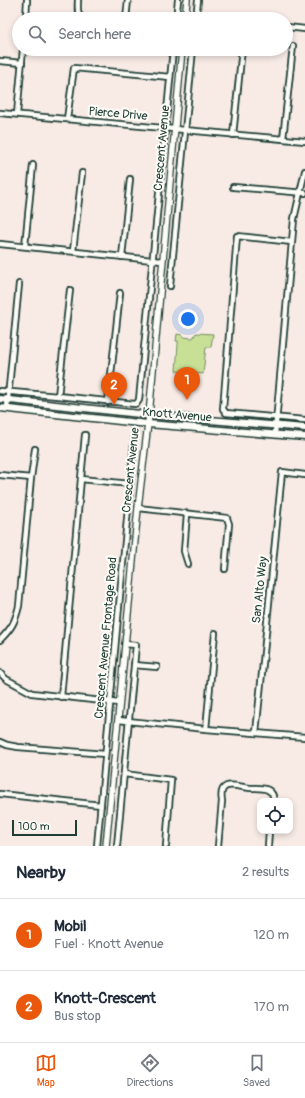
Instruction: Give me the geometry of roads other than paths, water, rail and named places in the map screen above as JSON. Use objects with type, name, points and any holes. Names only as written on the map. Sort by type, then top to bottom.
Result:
[{"type":"main road","name":"Knott Avenue","points":[[0,399],[148,415],[305,428]]},
{"type":"main road","name":"Knott Avenue","points":[[0,408],[148,424],[305,437]]},
{"type":"main road","points":[[224,430],[225,422]]},
{"type":"street","points":[[27,12],[28,0]]},
{"type":"street","points":[[78,0],[78,12]]},
{"type":"street","points":[[127,12],[128,0]]},
{"type":"street","points":[[177,12],[178,0]]},
{"type":"street","points":[[185,12],[186,0]]},
{"type":"street","points":[[197,12],[198,0]]},
{"type":"street","points":[[293,28],[305,29]]},
{"type":"street","points":[[17,114],[22,56]]},
{"type":"street","name":"Crescent Avenue","points":[[108,402],[135,404],[139,400],[172,56]]},
{"type":"street","name":"Crescent Avenue","points":[[106,846],[138,508],[148,424],[181,56]]},
{"type":"street","points":[[170,286],[192,56]]},
{"type":"street","points":[[234,135],[241,56]]},
{"type":"street","points":[[283,139],[292,56]]},
{"type":"street","points":[[0,61],[22,63]]},
{"type":"street","points":[[67,119],[74,68],[170,77]]},
{"type":"street","name":"Pierce Drive","points":[[0,113],[305,141]]},
{"type":"street","points":[[25,246],[33,165]]},
{"type":"street","points":[[274,434],[294,219],[303,193],[305,171]]},
{"type":"street","points":[[73,251],[82,173]]},
{"type":"street","points":[[122,257],[130,179]]},
{"type":"street","points":[[233,187],[303,193]]},
{"type":"street","points":[[292,242],[237,236],[223,409],[226,413],[305,420]]},
{"type":"street","points":[[0,244],[162,260]]},
{"type":"street","points":[[7,408],[19,284]]},
{"type":"street","points":[[58,396],[70,290]]},
{"type":"street","points":[[0,391],[108,402],[120,293]]},
{"type":"street","name":"Crescent Avenue Frontage Road","points":[[96,846],[135,432]]},
{"type":"street","points":[[60,697],[86,435]]},
{"type":"street","points":[[0,640],[8,632],[16,619],[19,606],[35,449]]},
{"type":"street","name":"San Alto Way","points":[[256,733],[282,472],[305,475]]},
{"type":"street","points":[[0,475],[31,478]]},
{"type":"street","points":[[81,479],[130,484]]},
{"type":"street","points":[[138,508],[226,518],[229,524],[225,569]]},
{"type":"street","points":[[187,514],[184,551],[188,564]]},
{"type":"street","points":[[206,729],[215,633]]},
{"type":"street","name":"Crescent Avenue Frontage Road","points":[[117,846],[136,645],[125,644]]},
{"type":"street","points":[[134,665],[157,667]]},
{"type":"street","points":[[0,673],[6,679],[32,693],[119,703]]},
{"type":"street","points":[[118,720],[305,738]]},
{"type":"street","points":[[0,742],[18,747],[105,754]]},
{"type":"street","points":[[124,774],[171,780],[166,846]]},
{"type":"street","points":[[218,846],[222,801],[221,796],[222,791],[226,786],[231,785],[265,789],[270,791],[273,798]]},
{"type":"street","points":[[0,794],[101,805]]},
{"type":"street","points":[[268,846],[269,834]]},
{"type":"place","name":"Mobil","points":[[187,400]]},
{"type":"place","name":"Knott-Crescent","points":[[114,405]]}]
